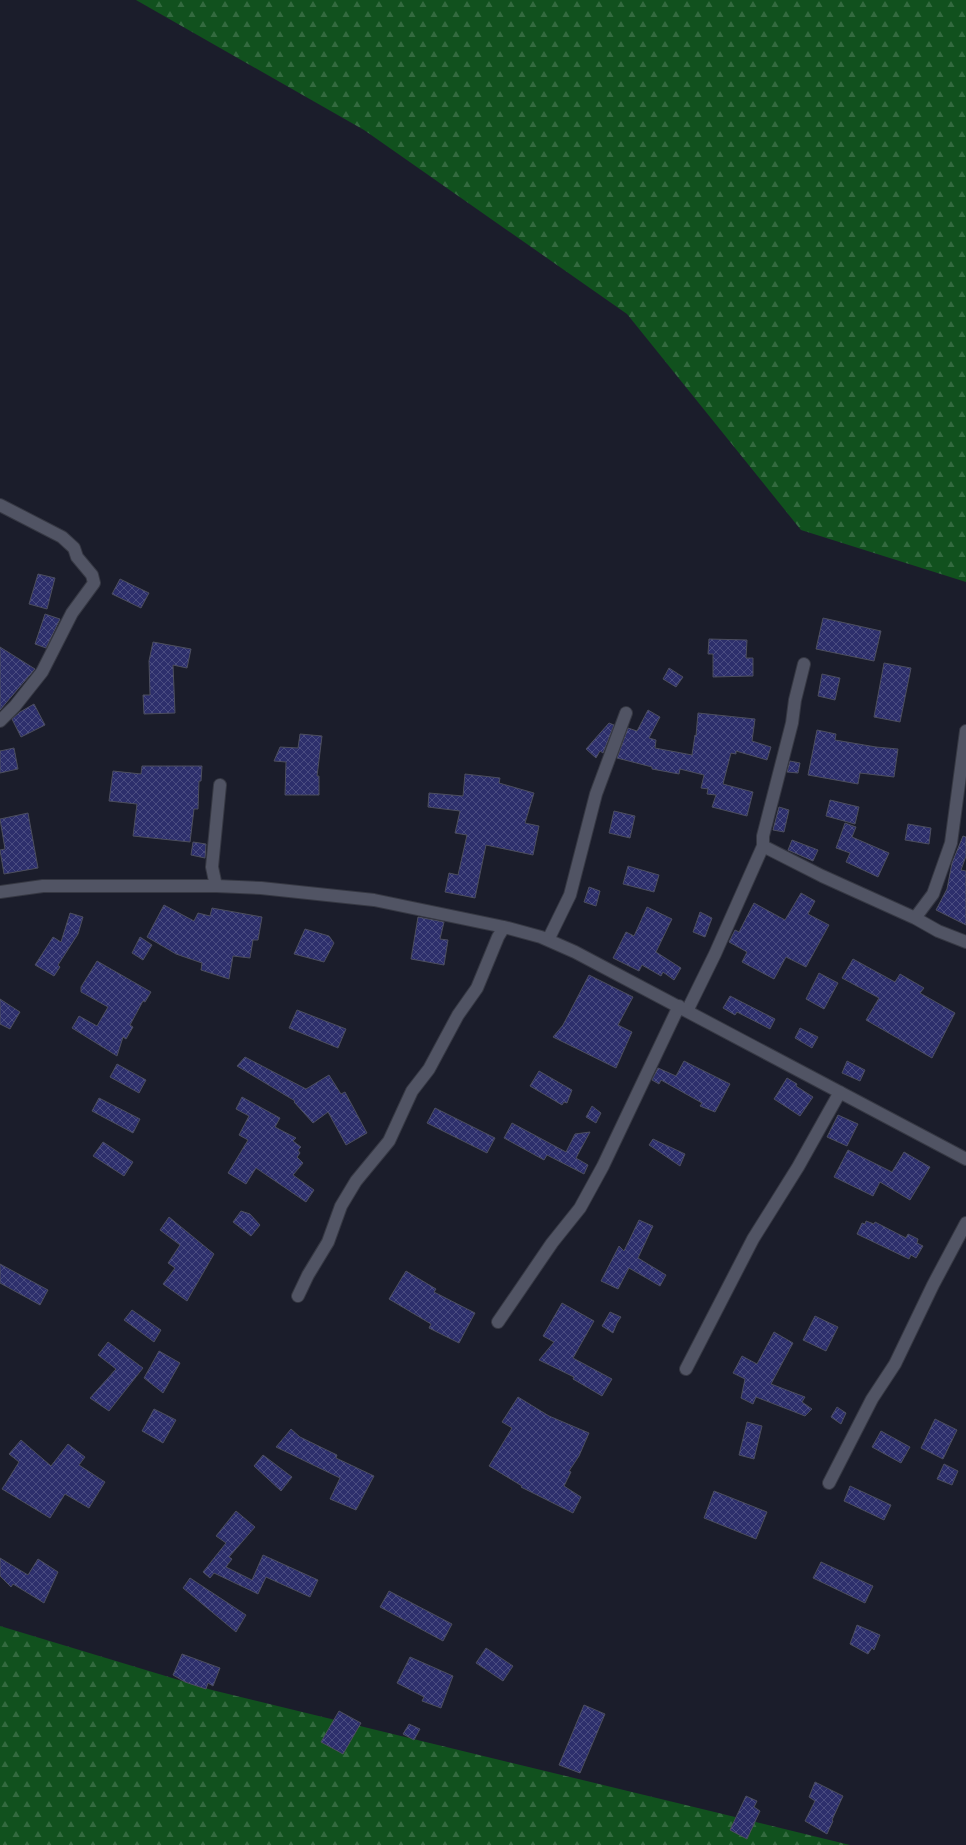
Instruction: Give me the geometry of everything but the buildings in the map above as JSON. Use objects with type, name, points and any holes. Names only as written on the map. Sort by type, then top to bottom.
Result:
[{"type":"street","points":[[0,505],[62,536],[74,548],[77,557],[92,575],[94,583],[72,613],[42,672],[15,706],[0,721]]},
{"type":"street","points":[[498,1322],[552,1243],[580,1208],[604,1166],[683,1008],[715,954],[763,846],[763,836],[792,723],[795,700],[804,664]]},
{"type":"street","points":[[548,940],[570,895],[596,794],[626,713]]},
{"type":"street","points":[[915,918],[932,894],[951,843],[966,731]]},
{"type":"street","points":[[216,886],[212,867],[220,785]]},
{"type":"street","points":[[763,846],[822,876],[915,918],[938,931],[966,942]]},
{"type":"street","points":[[0,892],[43,886],[216,886],[262,888],[374,900],[504,927],[548,940],[575,952],[966,1159]]},
{"type":"street","points":[[298,1296],[308,1275],[328,1242],[341,1206],[356,1181],[389,1141],[412,1091],[429,1070],[458,1015],[477,988],[498,937],[504,927]]},
{"type":"street","points":[[686,1369],[753,1239],[798,1167],[840,1092]]},
{"type":"street","points":[[829,1483],[872,1399],[895,1364],[933,1285],[966,1222]]},
{"type":"green space","points":[[136,0],[966,0],[966,582],[801,530],[627,314],[364,130]]},
{"type":"green space","points":[[0,1626],[212,1690],[850,1845],[0,1845]]}]
